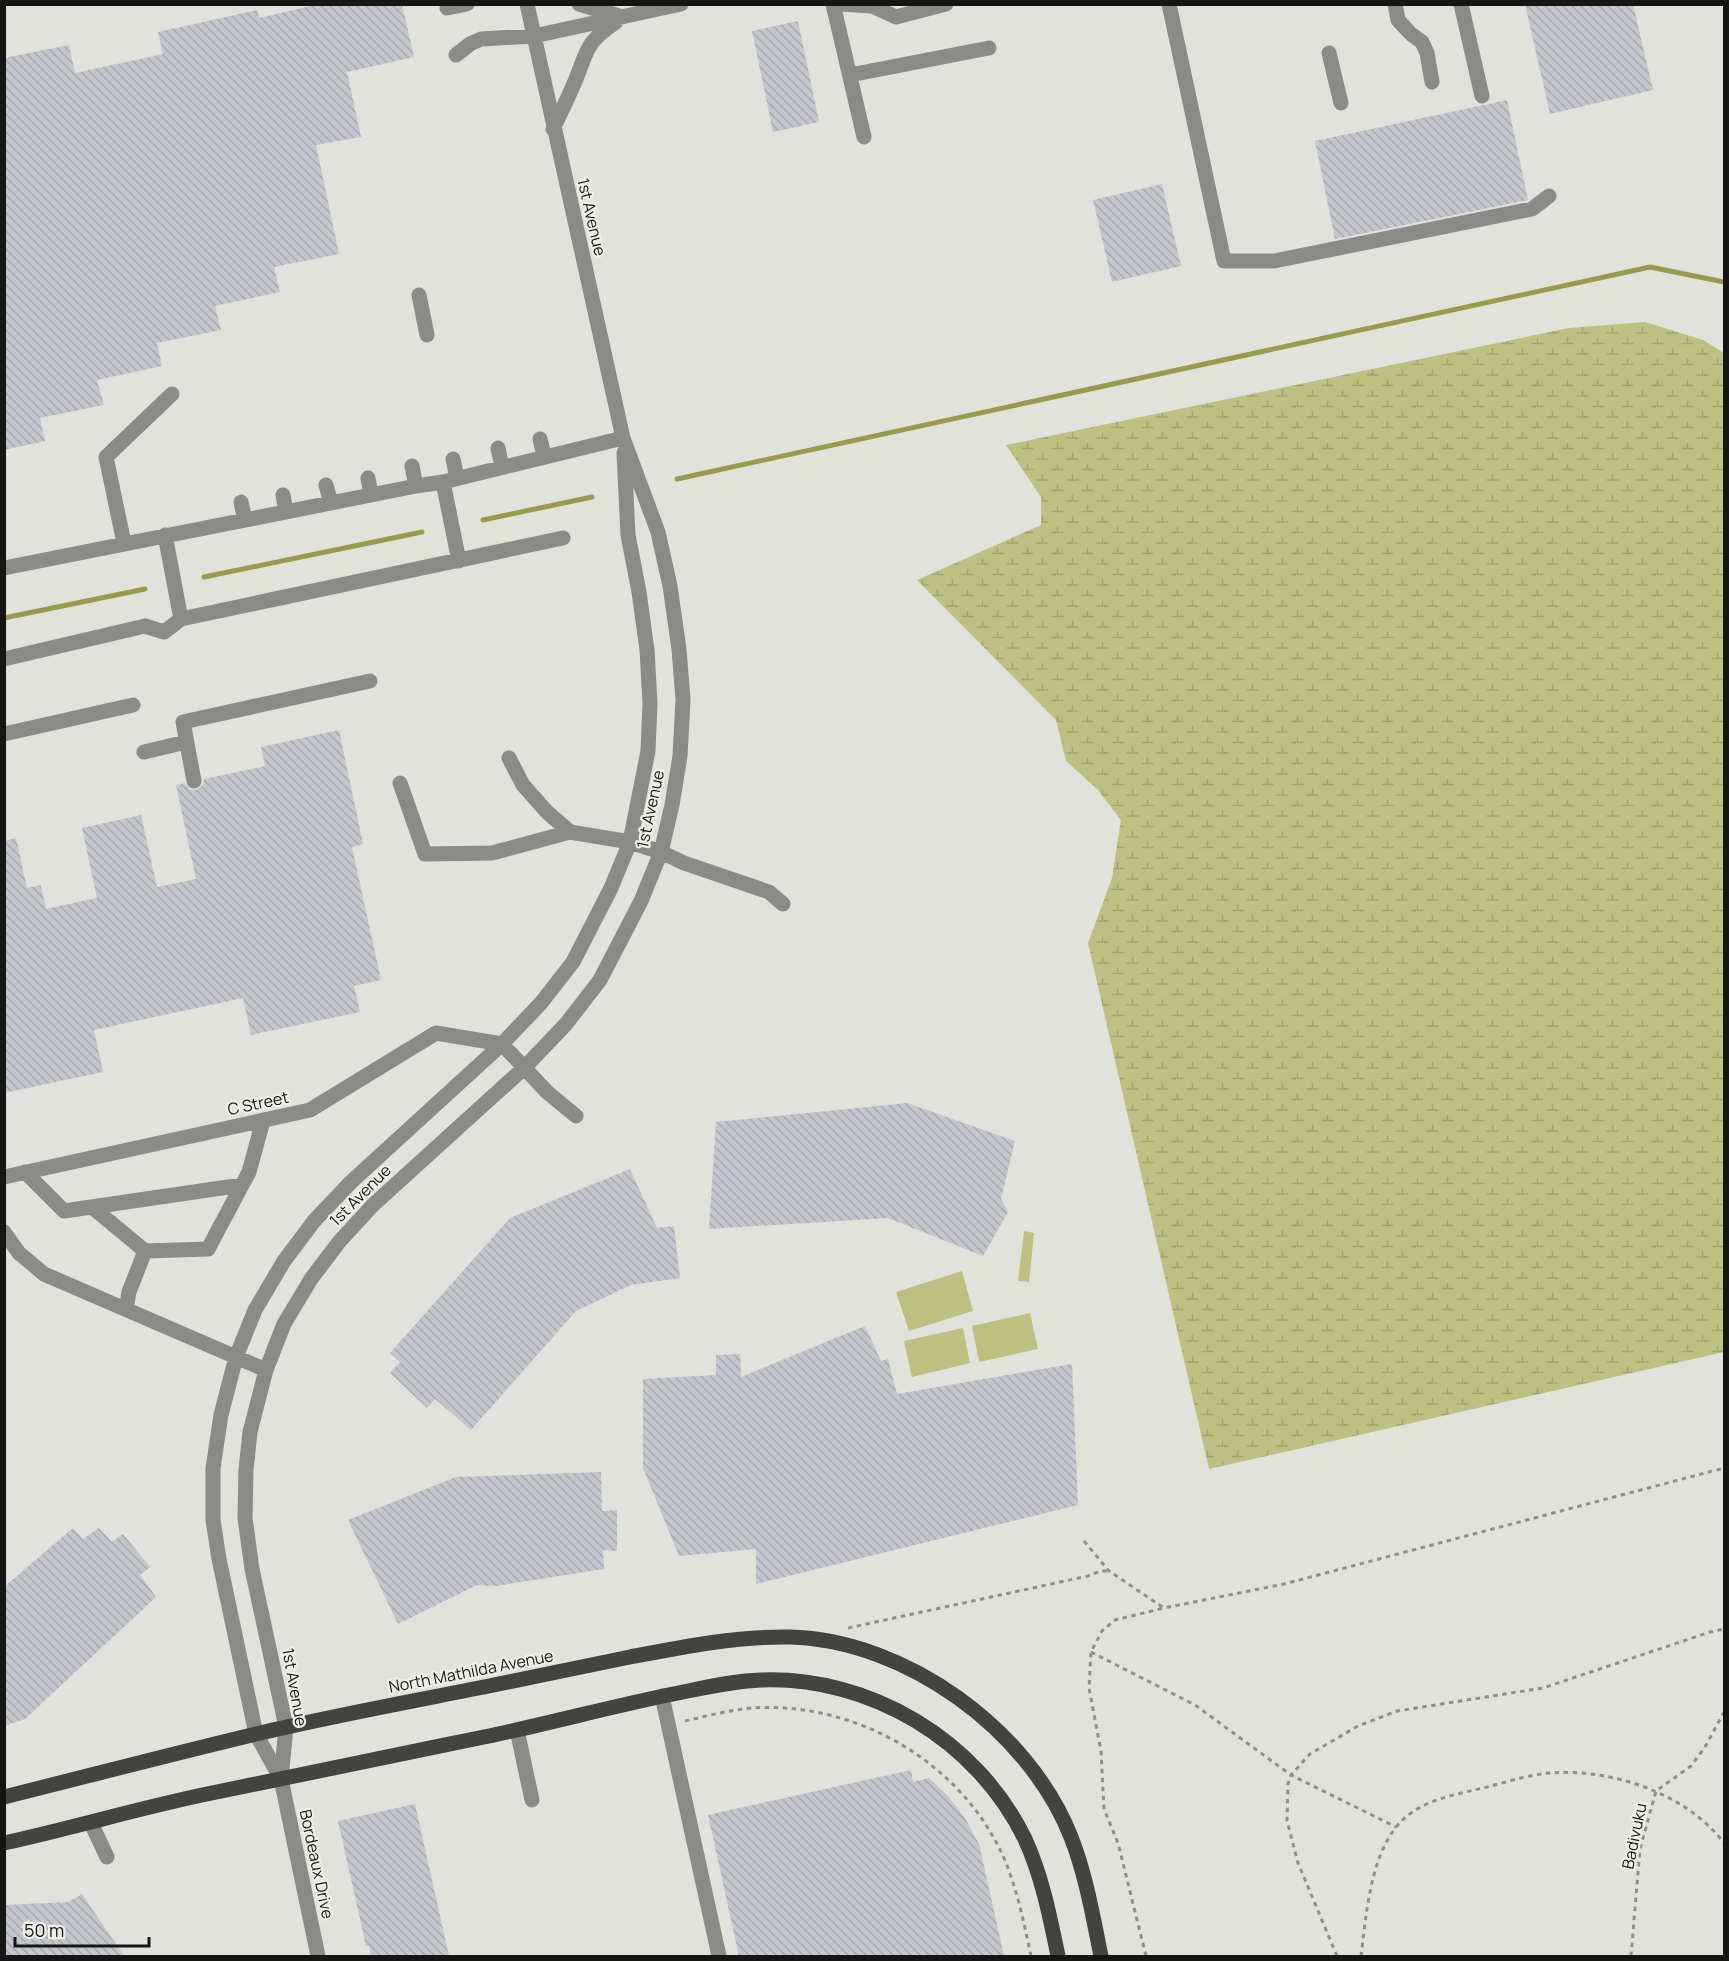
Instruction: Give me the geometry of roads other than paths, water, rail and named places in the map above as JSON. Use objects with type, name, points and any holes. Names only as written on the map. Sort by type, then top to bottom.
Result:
[{"type":"main road","name":"North Mathilda Avenue","points":[[4,1797],[286,1727],[665,1650],[752,1638],[792,1637],[830,1642],[871,1652],[906,1666],[943,1688],[974,1710],[1003,1736],[1030,1767],[1053,1800],[1071,1836],[1084,1878],[1101,1956]]},
{"type":"main road","points":[[4,1843],[206,1794],[517,1730],[662,1696],[729,1683],[787,1680],[850,1690],[887,1705],[919,1722],[950,1744],[980,1773],[1003,1803],[1024,1837],[1039,1873],[1058,1956]]},
{"type":"street","points":[[447,8],[467,4]]},
{"type":"street","name":"1st Avenue","points":[[281,1779],[286,1727],[252,1569],[245,1518],[250,1432],[266,1370],[284,1324],[310,1279],[339,1242],[373,1205],[524,1068],[566,1024],[600,980],[641,901],[661,852],[680,756],[683,700],[679,649],[670,586],[658,532],[623,438],[527,4]]},
{"type":"street","points":[[579,4],[624,17]]},
{"type":"street","points":[[456,55],[481,39],[534,36],[681,4]]},
{"type":"street","points":[[833,4],[864,137]]},
{"type":"street","points":[[840,4],[872,6],[896,17],[946,4]]},
{"type":"street","points":[[1169,4],[1224,261],[1274,261],[1532,209],[1549,196]]},
{"type":"street","points":[[1395,4],[1398,20],[1422,42],[1427,53],[1432,82]]},
{"type":"street","points":[[1461,4],[1482,96]]},
{"type":"street","points":[[554,129],[592,40],[624,17]]},
{"type":"street","points":[[850,75],[989,48]]},
{"type":"street","points":[[1329,53],[1341,103]]},
{"type":"street","points":[[419,295],[427,335]]},
{"type":"street","points":[[124,543],[106,457],[172,394]]},
{"type":"street","points":[[4,568],[165,535],[195,523],[245,520],[450,480],[623,438]]},
{"type":"street","name":"1st Avenue","points":[[281,1779],[256,1734],[213,1520],[213,1468],[222,1415],[236,1357],[255,1310],[284,1261],[314,1221],[351,1182],[502,1044],[542,1003],[573,962],[607,897],[630,842],[648,751],[650,703],[647,650],[628,535],[623,438]]},
{"type":"street","points":[[540,439],[544,456]]},
{"type":"street","points":[[498,448],[502,467]]},
{"type":"street","points":[[453,459],[450,480],[459,561]]},
{"type":"street","points":[[412,466],[416,486]]},
{"type":"street","points":[[368,478],[371,495]]},
{"type":"street","points":[[326,485],[331,503]]},
{"type":"street","points":[[283,495],[286,512]]},
{"type":"street","points":[[241,502],[245,520]]},
{"type":"street","points":[[165,535],[182,619]]},
{"type":"street","points":[[4,659],[145,626],[164,632],[182,619],[563,538]]},
{"type":"street","points":[[194,781],[183,722],[370,681]]},
{"type":"street","points":[[4,734],[133,705]]},
{"type":"street","points":[[144,752],[186,742]]},
{"type":"street","points":[[509,758],[523,785],[547,812],[570,832]]},
{"type":"street","points":[[400,783],[425,854],[492,853],[570,832],[630,842],[661,852],[684,863],[769,892],[783,904]]},
{"type":"street","name":"C Street","points":[[4,1177],[310,1110],[436,1033],[502,1044]]},
{"type":"street","points":[[502,1044],[547,1092],[576,1116]]},
{"type":"street","points":[[92,1207],[145,1251],[208,1249],[249,1172],[263,1121]]},
{"type":"street","points":[[25,1172],[64,1211],[242,1185]]},
{"type":"street","points":[[4,1232],[19,1253],[44,1274],[266,1370]]},
{"type":"street","points":[[126,1309],[129,1292],[145,1251]]},
{"type":"street","points":[[662,1696],[718,1956]]},
{"type":"street","points":[[517,1730],[532,1800]]},
{"type":"street","name":"Bordeaux Drive","points":[[281,1779],[318,1956]]},
{"type":"street","points":[[91,1823],[107,1857]]},
{"type":"waterway","points":[[677,479],[1650,267],[1724,282]]},
{"type":"waterway","points":[[483,520],[592,497]]},
{"type":"waterway","points":[[204,577],[422,532]]},
{"type":"waterway","points":[[4,618],[145,589]]}]
